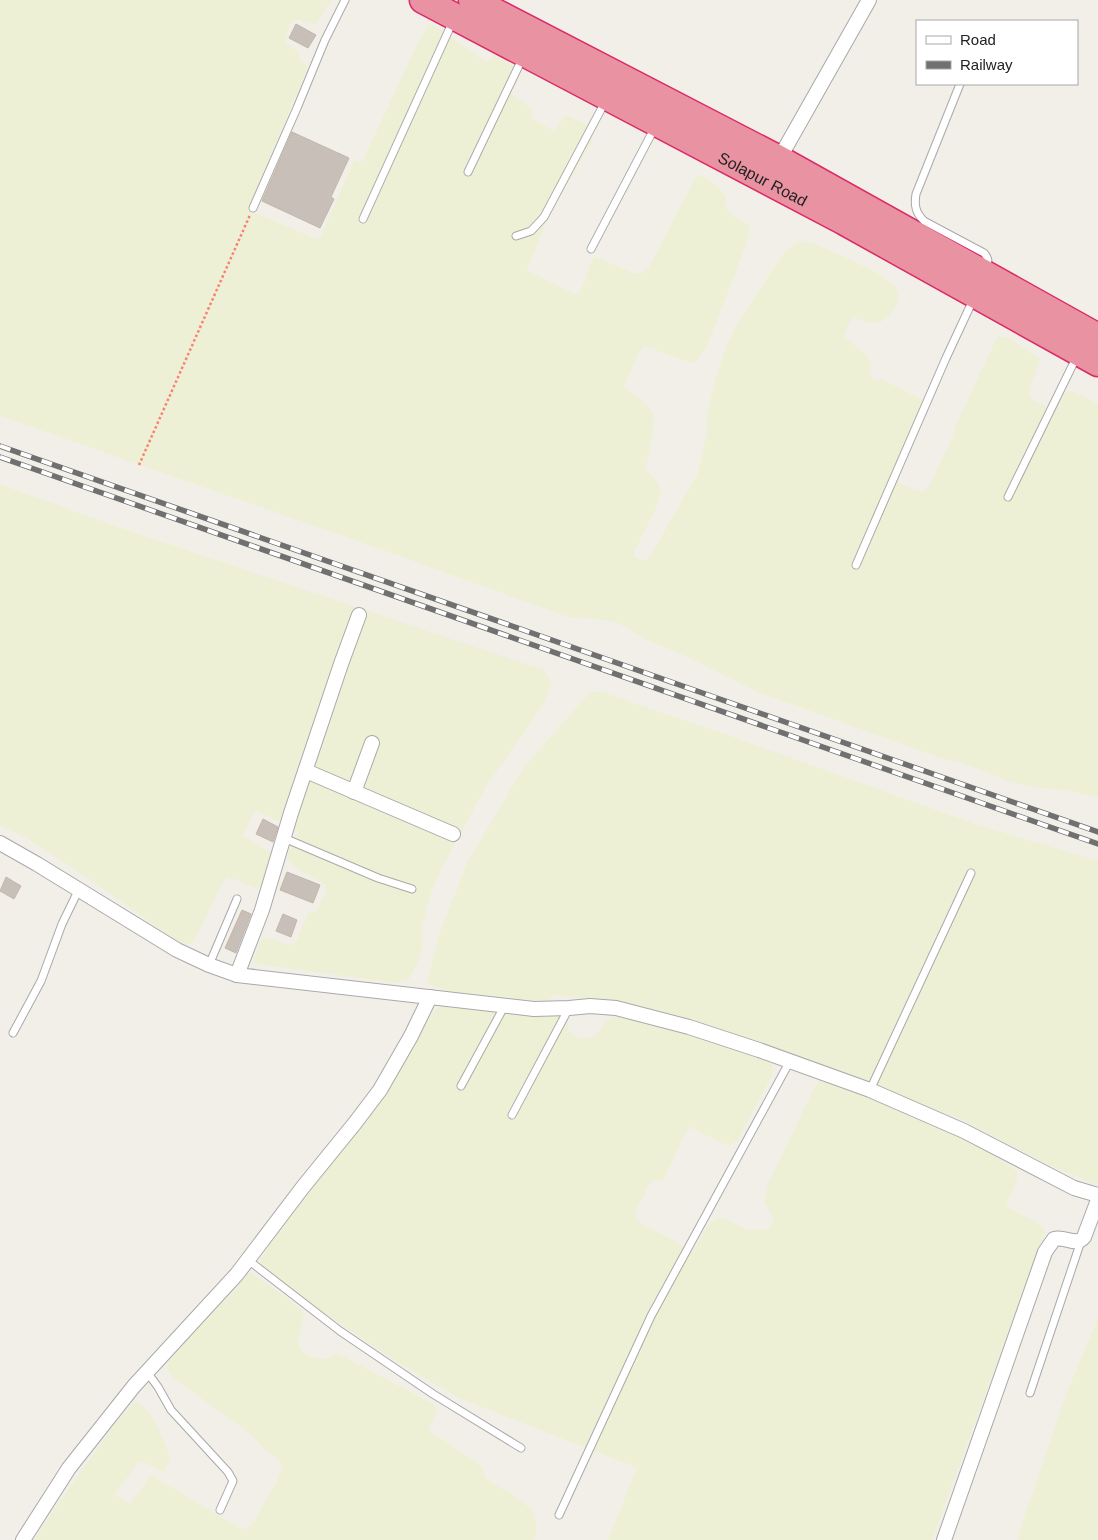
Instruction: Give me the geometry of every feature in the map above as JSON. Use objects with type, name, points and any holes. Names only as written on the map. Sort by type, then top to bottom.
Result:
[{"type":"highway","name":"Solapur Road","points":[[423,0],[464,8],[783,161],[851,212],[980,284],[1092,351]]},
{"type":"highway","name":"Solapur Road","points":[[464,8],[524,53],[769,183],[851,212]]},
{"type":"street","points":[[783,161],[869,0]]},
{"type":"street","points":[[237,975],[262,910],[341,664],[359,615]]},
{"type":"street","points":[[354,792],[372,743]]},
{"type":"street","points":[[306,771],[453,834]]},
{"type":"street","points":[[0,844],[80,889],[177,950],[209,965],[237,975],[534,1009],[590,1006],[616,1008],[688,1027],[870,1090],[964,1132],[1074,1188],[1098,1195]]},
{"type":"street","points":[[23,1540],[69,1468],[147,1372],[237,1274],[380,1090],[411,1036],[430,997]]},
{"type":"street","points":[[944,1540],[1045,1252],[1054,1239],[1061,1238],[1076,1243],[1081,1241],[1098,1200]]},
{"type":"lane","points":[[253,208],[325,40],[345,0]]},
{"type":"lane","points":[[363,219],[464,8]]},
{"type":"lane","points":[[468,172],[524,53]]},
{"type":"lane","points":[[856,565],[988,262],[988,257],[984,253],[924,221],[918,214],[914,202],[960,85]]},
{"type":"lane","points":[[516,236],[532,231],[544,217],[608,97]]},
{"type":"lane","points":[[591,249],[657,123]]},
{"type":"lane","points":[[1008,497],[1092,351]]},
{"type":"lane","points":[[284,838],[378,878],[412,888]]},
{"type":"lane","points":[[870,1090],[971,873]]},
{"type":"lane","points":[[13,1033],[41,981],[62,924],[80,889]]},
{"type":"lane","points":[[209,965],[238,899]]},
{"type":"lane","points":[[462,1086],[505,1005]]},
{"type":"lane","points":[[512,1115],[569,1008]]},
{"type":"lane","points":[[559,1515],[651,1316],[790,1061]]},
{"type":"lane","points":[[1030,1393],[1081,1241]]},
{"type":"lane","points":[[248,1260],[340,1331],[433,1394],[521,1448]]},
{"type":"lane","points":[[147,1372],[171,1410],[228,1472],[233,1480],[220,1510]]},
{"type":"path","points":[[139,465],[253,208]]},
{"type":"green space","points":[[0,0],[331,0],[315,25],[294,19],[290,24],[285,42],[298,51],[300,60],[308,67],[248,210],[319,240],[354,160],[360,162],[363,160],[417,45],[429,24],[440,29],[486,62],[493,54],[514,66],[508,87],[513,96],[533,109],[532,118],[555,131],[566,115],[584,123],[590,129],[592,142],[548,218],[527,270],[530,272],[574,294],[579,293],[585,281],[590,263],[596,257],[636,274],[644,272],[649,267],[697,175],[718,186],[726,197],[726,208],[730,214],[748,224],[750,231],[706,349],[696,361],[691,363],[644,346],[640,350],[624,387],[645,403],[654,413],[653,434],[646,468],[660,486],[660,493],[657,506],[635,550],[634,556],[641,560],[645,560],[650,556],[698,473],[707,432],[707,415],[715,380],[727,344],[736,326],[780,258],[798,241],[814,243],[874,271],[894,285],[898,292],[898,303],[887,318],[881,322],[868,323],[853,317],[844,337],[867,355],[871,363],[870,374],[874,380],[882,379],[924,401],[892,479],[900,484],[922,492],[928,488],[995,341],[999,337],[1009,338],[1040,359],[1029,391],[1033,400],[1050,409],[1056,409],[1067,391],[1073,391],[1098,404],[1098,797],[1011,782],[957,761],[946,760],[758,692],[688,657],[647,640],[618,623],[606,620],[568,617],[0,416]]},
{"type":"green space","points":[[0,484],[118,527],[544,670],[551,683],[544,704],[487,785],[432,890],[423,924],[422,948],[417,965],[409,979],[396,983],[256,964],[253,961],[261,939],[271,939],[290,945],[296,942],[308,913],[316,911],[325,894],[325,885],[288,861],[288,852],[299,831],[255,810],[243,836],[273,854],[261,888],[227,877],[191,944],[174,939],[88,878],[28,839],[0,825]]},
{"type":"green space","points":[[593,692],[602,692],[731,736],[975,824],[1098,861],[1098,1185],[1047,1164],[958,1118],[867,1083],[648,1009],[560,995],[554,995],[547,1002],[449,991],[429,984],[428,979],[440,931],[468,861],[524,767],[586,697]]},
{"type":"green space","points":[[445,1005],[530,1014],[565,1015],[568,1017],[568,1031],[582,1039],[593,1037],[610,1017],[634,1018],[770,1060],[773,1065],[772,1076],[737,1141],[728,1146],[690,1127],[663,1181],[655,1180],[651,1182],[635,1211],[636,1219],[642,1224],[693,1252],[710,1222],[718,1218],[725,1219],[747,1230],[765,1230],[770,1228],[773,1217],[764,1201],[768,1184],[814,1088],[819,1081],[825,1079],[935,1120],[967,1138],[1017,1171],[1017,1180],[1006,1206],[1039,1224],[1045,1232],[932,1540],[608,1540],[637,1468],[459,1398],[397,1362],[320,1310],[261,1266],[260,1260],[288,1213],[423,1023],[437,1008]]},
{"type":"green space","points":[[253,1274],[290,1300],[304,1313],[298,1344],[301,1351],[321,1359],[329,1358],[337,1353],[433,1404],[437,1410],[429,1429],[430,1431],[479,1464],[486,1479],[515,1496],[533,1511],[537,1525],[535,1540],[34,1540],[117,1421],[136,1401],[149,1412],[155,1421],[169,1454],[170,1462],[163,1472],[143,1462],[138,1463],[115,1494],[130,1504],[151,1475],[238,1527],[246,1529],[254,1521],[283,1467],[249,1433],[172,1377],[167,1369],[169,1361],[186,1340],[239,1285],[246,1275]]},
{"type":"green space","points":[[1098,1319],[1098,1540],[1018,1540],[1022,1523],[1069,1387]]},
{"type":"building","points":[[296,24],[316,35],[308,48],[289,38]]},
{"type":"building","points":[[292,132],[349,158],[331,197],[334,199],[320,228],[262,201]]},
{"type":"building","points":[[263,819],[278,827],[273,842],[256,834]]},
{"type":"building","points":[[287,872],[320,885],[313,903],[280,890]]},
{"type":"building","points":[[6,877],[21,886],[14,899],[0,891]]},
{"type":"building","points":[[242,910],[251,914],[236,953],[225,948]]},
{"type":"building","points":[[283,914],[297,920],[291,937],[276,931]]},
{"type":"railway","points":[[0,446],[1098,832]]},
{"type":"railway","points":[[0,457],[1098,844]]}]
